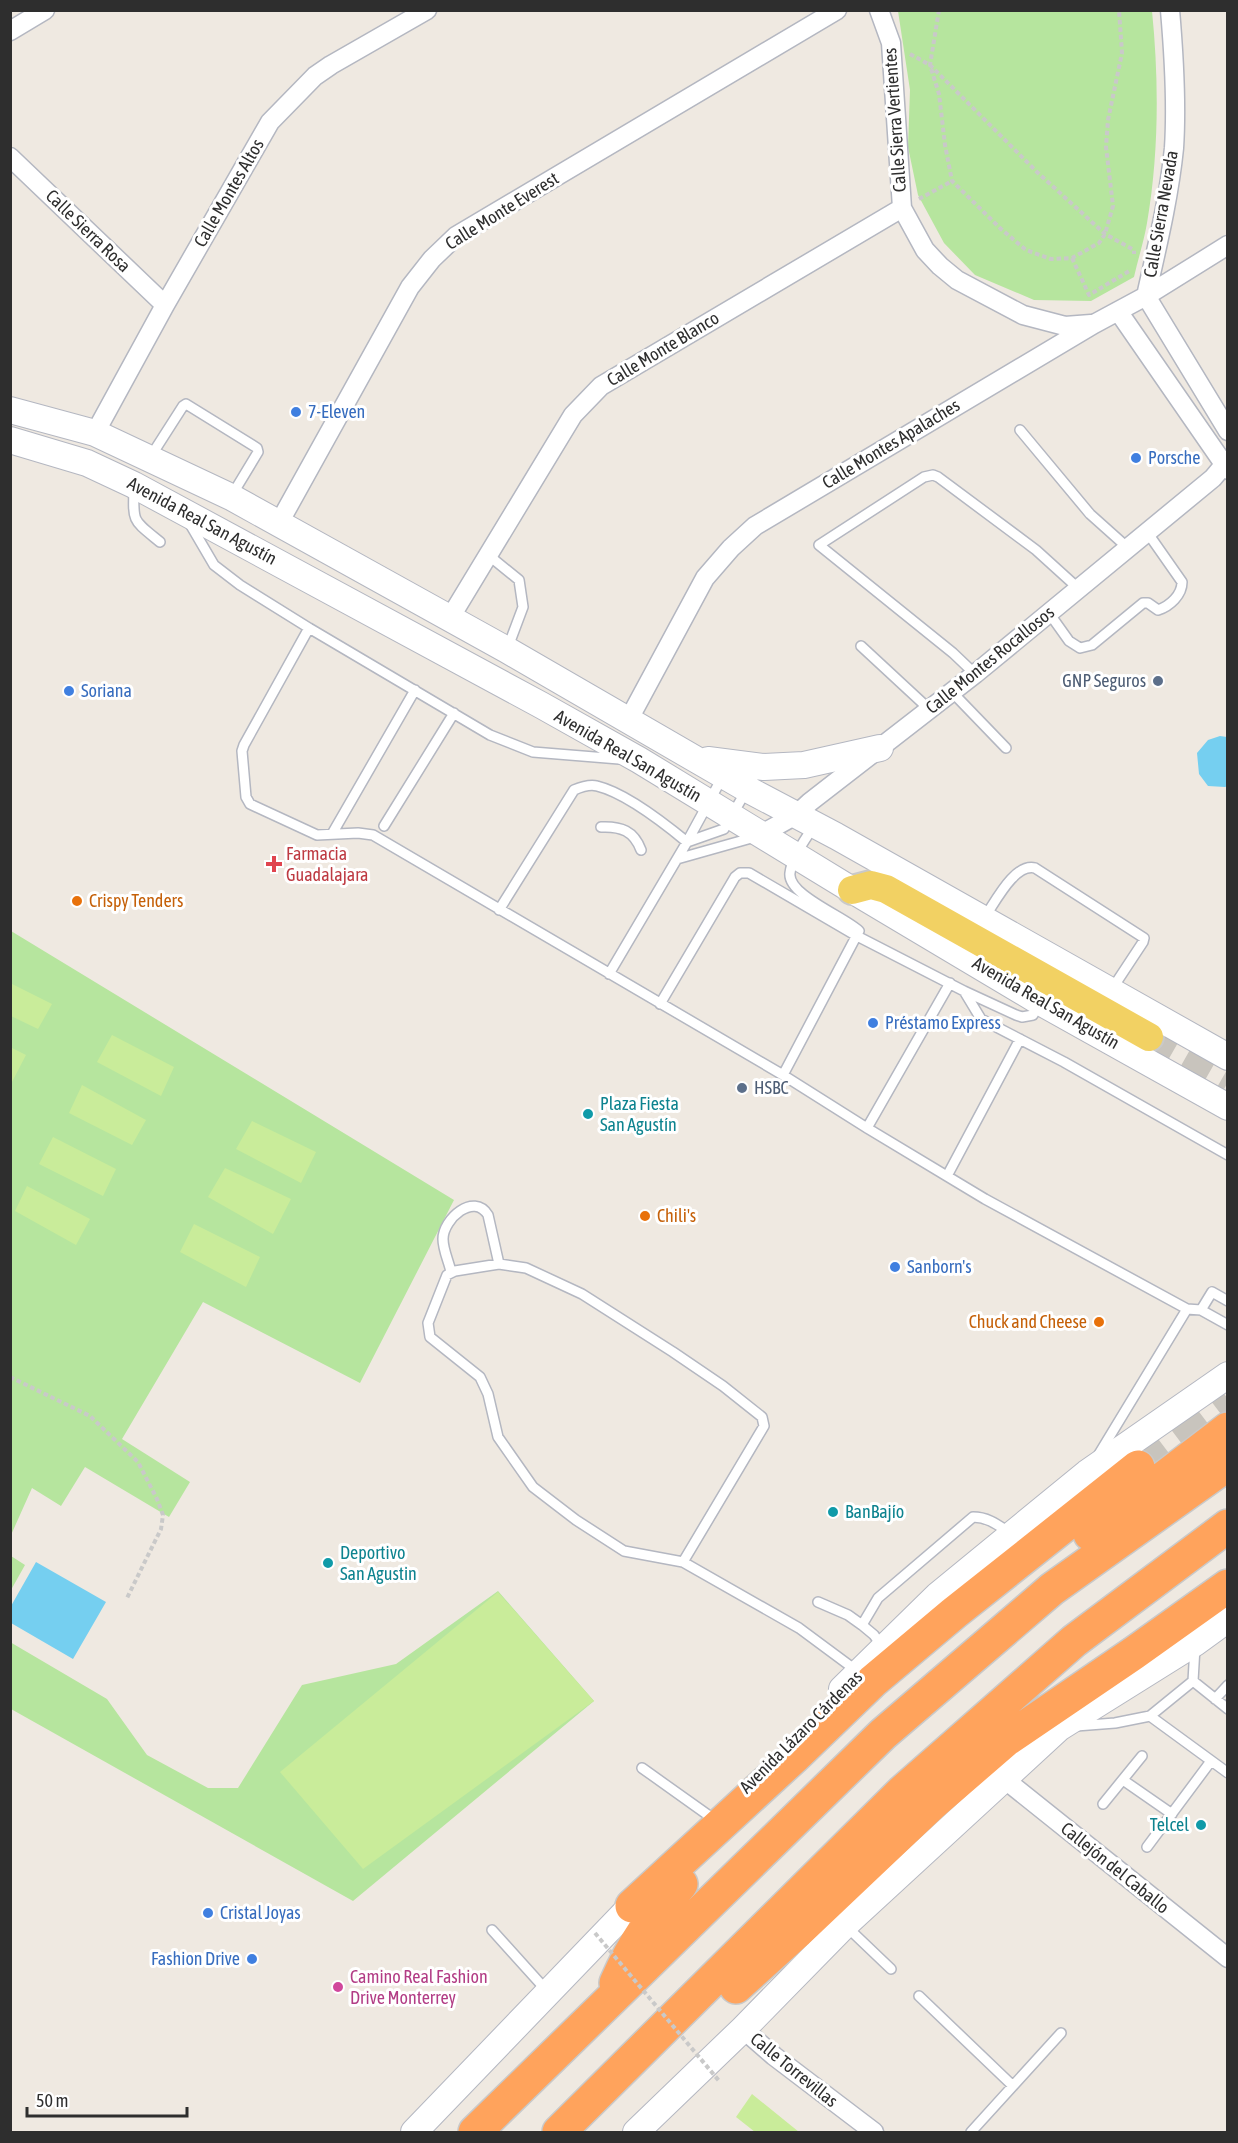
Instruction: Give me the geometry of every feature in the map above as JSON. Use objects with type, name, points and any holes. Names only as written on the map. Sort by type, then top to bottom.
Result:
[{"type":"highway","points":[[883,1734],[909,1682],[934,1657],[1034,1575],[1227,1429]]},
{"type":"highway","points":[[475,2133],[883,1734],[1052,1589],[1227,1464]]},
{"type":"highway","points":[[632,1906],[873,1681],[954,1613],[1138,1467]]},
{"type":"highway","points":[[559,2133],[903,1792],[1074,1641],[1227,1526]]},
{"type":"highway","points":[[574,2133],[797,1932],[932,1804],[1006,1740],[1134,1653],[1227,1586]]},
{"type":"highway","points":[[1061,1726],[1134,1653]]},
{"type":"highway","points":[[609,2001],[628,1954],[641,1933],[794,1757]]},
{"type":"main road","name":"Avenida Real San Agustín","points":[[10,410],[95,433],[231,497],[507,650],[747,789],[1227,1057]]},
{"type":"main road","name":"Avenida Real San Agustín","points":[[10,441],[87,463],[181,509],[639,760],[1040,1002],[1227,1107]]},
{"type":"main road","points":[[697,758],[764,767],[804,765],[880,748]]},
{"type":"main road","points":[[852,890],[871,885],[886,889],[1149,1038]]},
{"type":"main road","name":"Avenida Lázaro Cárdenas","points":[[414,2130],[859,1672],[938,1595],[1088,1473],[1227,1375]]},
{"type":"main road","points":[[636,2133],[845,1925],[1061,1726],[1195,1643],[1227,1619]]},
{"type":"street","points":[[10,31],[45,10]]},
{"type":"street","name":"Calle Montes Altos","points":[[95,433],[270,122],[315,76],[427,10]]},
{"type":"street","name":"Calle Monte Everest","points":[[279,523],[410,287],[445,245],[456,236],[837,10]]},
{"type":"street","name":"Calle Sierra Vertientes","points":[[879,10],[891,43],[902,208],[925,250],[940,266],[966,285],[1023,315],[1065,326],[1094,324]]},
{"type":"street","name":"Calle Sierra Nevada","points":[[1170,10],[1175,67],[1174,147],[1160,235],[1146,296],[1227,430]]},
{"type":"street","name":"Calle Sierra Rosa","points":[[10,157],[165,305]]},
{"type":"street","name":"Calle Monte Blanco","points":[[450,618],[573,415],[601,386],[902,208]]},
{"type":"street","name":"Calle Montes Apalaches","points":[[629,719],[705,578],[731,548],[755,526],[1094,324],[1146,296],[1227,245]]},
{"type":"street","points":[[1118,311],[1224,469]]},
{"type":"street","name":"Calle Montes Rocallosos","points":[[760,835],[805,820],[880,748],[975,674],[1224,469]]},
{"type":"street","name":"Callejón del Caballo","points":[[1003,1778],[1227,1958]]},
{"type":"street","name":"Calle Torrevillas","points":[[743,2029],[774,2056],[874,2133]]},
{"type":"lane","points":[[150,458],[186,404],[258,449],[231,497]]},
{"type":"lane","points":[[1020,430],[1090,514],[1128,548]]},
{"type":"lane","points":[[975,674],[953,653],[819,545],[924,477],[933,475],[1036,550],[1079,589]]},
{"type":"lane","points":[[134,485],[135,521],[160,542]]},
{"type":"lane","points":[[181,509],[214,565],[240,585],[490,735],[533,752],[639,760]]},
{"type":"lane","points":[[1049,613],[1074,646],[1086,647],[1143,603],[1149,603],[1158,610],[1169,603],[1179,594],[1182,582],[1147,532]]},
{"type":"lane","points":[[487,555],[519,580],[523,607],[507,650]]},
{"type":"lane","points":[[309,628],[243,745],[246,797],[250,804],[319,836],[369,834],[783,1075],[994,1204],[1186,1310],[1201,1310],[1227,1325]]},
{"type":"lane","points":[[861,646],[929,709]]},
{"type":"lane","points":[[332,834],[415,690]]},
{"type":"lane","points":[[951,691],[1006,748]]},
{"type":"lane","points":[[384,826],[454,713]]},
{"type":"lane","points":[[609,974],[677,860],[724,774]]},
{"type":"lane","points":[[499,910],[574,790],[583,786],[596,785],[620,795],[661,820],[687,842]]},
{"type":"lane","points":[[687,842],[724,829],[747,789]]},
{"type":"lane","points":[[783,1075],[859,929],[799,892],[795,887],[790,873],[797,855],[805,820]]},
{"type":"lane","points":[[601,827],[614,826],[630,832],[641,850]]},
{"type":"lane","points":[[677,860],[760,835]]},
{"type":"lane","points":[[983,919],[1008,880],[1027,868],[1035,868],[1144,938],[1111,991]]},
{"type":"lane","points":[[660,1004],[735,877],[740,873],[752,874],[857,936],[964,991],[1022,1017],[1033,1015],[1040,1002]]},
{"type":"lane","points":[[867,1128],[950,983]]},
{"type":"lane","points":[[964,991],[981,1019],[1112,1088],[1227,1155]]},
{"type":"lane","points":[[947,1176],[1020,1039]]},
{"type":"lane","points":[[451,1272],[443,1238],[450,1222],[468,1205],[484,1208],[488,1215],[499,1264]]},
{"type":"lane","points":[[683,1562],[764,1423],[762,1417],[723,1386],[582,1294],[526,1268],[499,1264],[451,1272],[445,1277],[428,1323],[430,1337],[480,1377],[489,1394],[498,1437],[533,1487],[576,1520],[624,1551],[683,1562],[799,1628],[859,1672]]},
{"type":"lane","points":[[1201,1310],[1212,1292],[1227,1301]]},
{"type":"lane","points":[[1088,1473],[1186,1310]]},
{"type":"lane","points":[[862,1625],[878,1598],[973,1516],[997,1523],[1012,1535]]},
{"type":"lane","points":[[818,1602],[848,1615],[874,1635],[884,1648]]},
{"type":"lane","points":[[1061,1726],[1114,1723],[1149,1716],[1192,1681],[1195,1643]]},
{"type":"lane","points":[[1192,1681],[1227,1709]]},
{"type":"lane","points":[[1215,1699],[1227,1685]]},
{"type":"lane","points":[[1149,1716],[1227,1773]]},
{"type":"lane","points":[[1103,1804],[1142,1756]]},
{"type":"lane","points":[[1147,1847],[1211,1761]]},
{"type":"lane","points":[[642,1768],[715,1820]]},
{"type":"lane","points":[[1123,1780],[1172,1814]]},
{"type":"lane","points":[[845,1925],[891,1970]]},
{"type":"lane","points":[[492,1930],[548,1992]]},
{"type":"lane","points":[[919,1996],[1013,2086]]},
{"type":"lane","points":[[971,2133],[1061,2032]]},
{"type":"path","points":[[939,10],[930,65],[939,94],[952,181],[1026,250],[1051,259],[1072,258],[1099,243],[1106,234],[1113,206],[1106,147],[1108,120],[1122,53],[1119,10]]},
{"type":"path","points":[[891,43],[930,65],[1037,172],[1106,234],[1134,250],[1131,272],[1089,295],[1072,258]]},
{"type":"path","points":[[902,208],[952,181]]},
{"type":"path","points":[[10,1377],[90,1416],[138,1462],[157,1498],[163,1515],[161,1529],[127,1598]]},
{"type":"path","points":[[595,1933],[720,2082]]},
{"type":"green space","points":[[898,11],[1152,11],[1157,90],[1156,144],[1147,223],[1134,277],[1091,301],[1034,300],[975,275],[944,243],[918,195],[908,147],[910,90]]},
{"type":"green space","points":[[11,931],[454,1200],[360,1383],[203,1302],[122,1439],[190,1482],[169,1517],[85,1467],[61,1506],[32,1488],[11,1535]]},
{"type":"green space","points":[[10,983],[52,1004],[38,1029],[11,1016]]},
{"type":"green space","points":[[112,1035],[174,1067],[161,1096],[97,1062]]},
{"type":"green space","points":[[10,1047],[26,1055],[12,1082],[10,1082]]},
{"type":"green space","points":[[82,1085],[146,1120],[132,1145],[69,1113]]},
{"type":"green space","points":[[252,1121],[316,1152],[301,1183],[236,1149]]},
{"type":"green space","points":[[53,1137],[116,1169],[103,1196],[39,1164]]},
{"type":"green space","points":[[225,1168],[291,1199],[273,1234],[208,1197]]},
{"type":"green space","points":[[27,1186],[90,1219],[76,1245],[15,1211]]},
{"type":"green space","points":[[194,1224],[260,1257],[246,1287],[180,1252]]},
{"type":"green space","points":[[11,1556],[25,1565],[11,1590]]},
{"type":"green space","points":[[498,1591],[594,1701],[353,1901],[11,1709],[10,1642],[107,1699],[147,1755],[208,1788],[238,1788],[302,1685],[396,1664]]},
{"type":"green space","points":[[498,1592],[594,1701],[363,1869],[280,1772]]},
{"type":"green space","points":[[752,2094],[799,2132],[755,2132],[736,2117]]},
{"type":"water","points":[[1220,736],[1227,737],[1228,786],[1208,786],[1199,774],[1197,753],[1208,740]]},
{"type":"water","points":[[36,1562],[106,1602],[73,1659],[11,1623],[11,1606]]},
{"type":"tunnel","points":[[1149,1037],[1228,1082]]},
{"type":"tunnel","points":[[1138,1467],[1228,1399]]},
{"type":"place","name":"7-Eleven","points":[[296,412]]},
{"type":"place","name":"Porsche","points":[[1136,458]]},
{"type":"place","name":"GNP Seguros","points":[[1158,681]]},
{"type":"place","name":"Soriana","points":[[69,691]]},
{"type":"place","name":"Farmacia Guadalajara","points":[[274,864]]},
{"type":"place","name":"Crispy Tenders","points":[[77,901]]},
{"type":"place","name":"Préstamo Express","points":[[873,1023]]},
{"type":"place","name":"HSBC","points":[[742,1088]]},
{"type":"place","name":"Plaza Fiesta San Agustín","points":[[588,1114]]},
{"type":"place","name":"Chili's","points":[[645,1216]]},
{"type":"place","name":"Sanborn's","points":[[895,1267]]},
{"type":"place","name":"Chuck and Cheese","points":[[1099,1322]]},
{"type":"place","name":"BanBajío","points":[[833,1512]]},
{"type":"place","name":"Deportivo San Agustin","points":[[328,1563]]},
{"type":"place","name":"Telcel","points":[[1201,1825]]},
{"type":"place","name":"Cristal Joyas","points":[[208,1913]]},
{"type":"place","name":"Fashion Drive","points":[[252,1959]]},
{"type":"place","name":"Camino Real Fashion Drive Monterrey","points":[[338,1987]]}]
